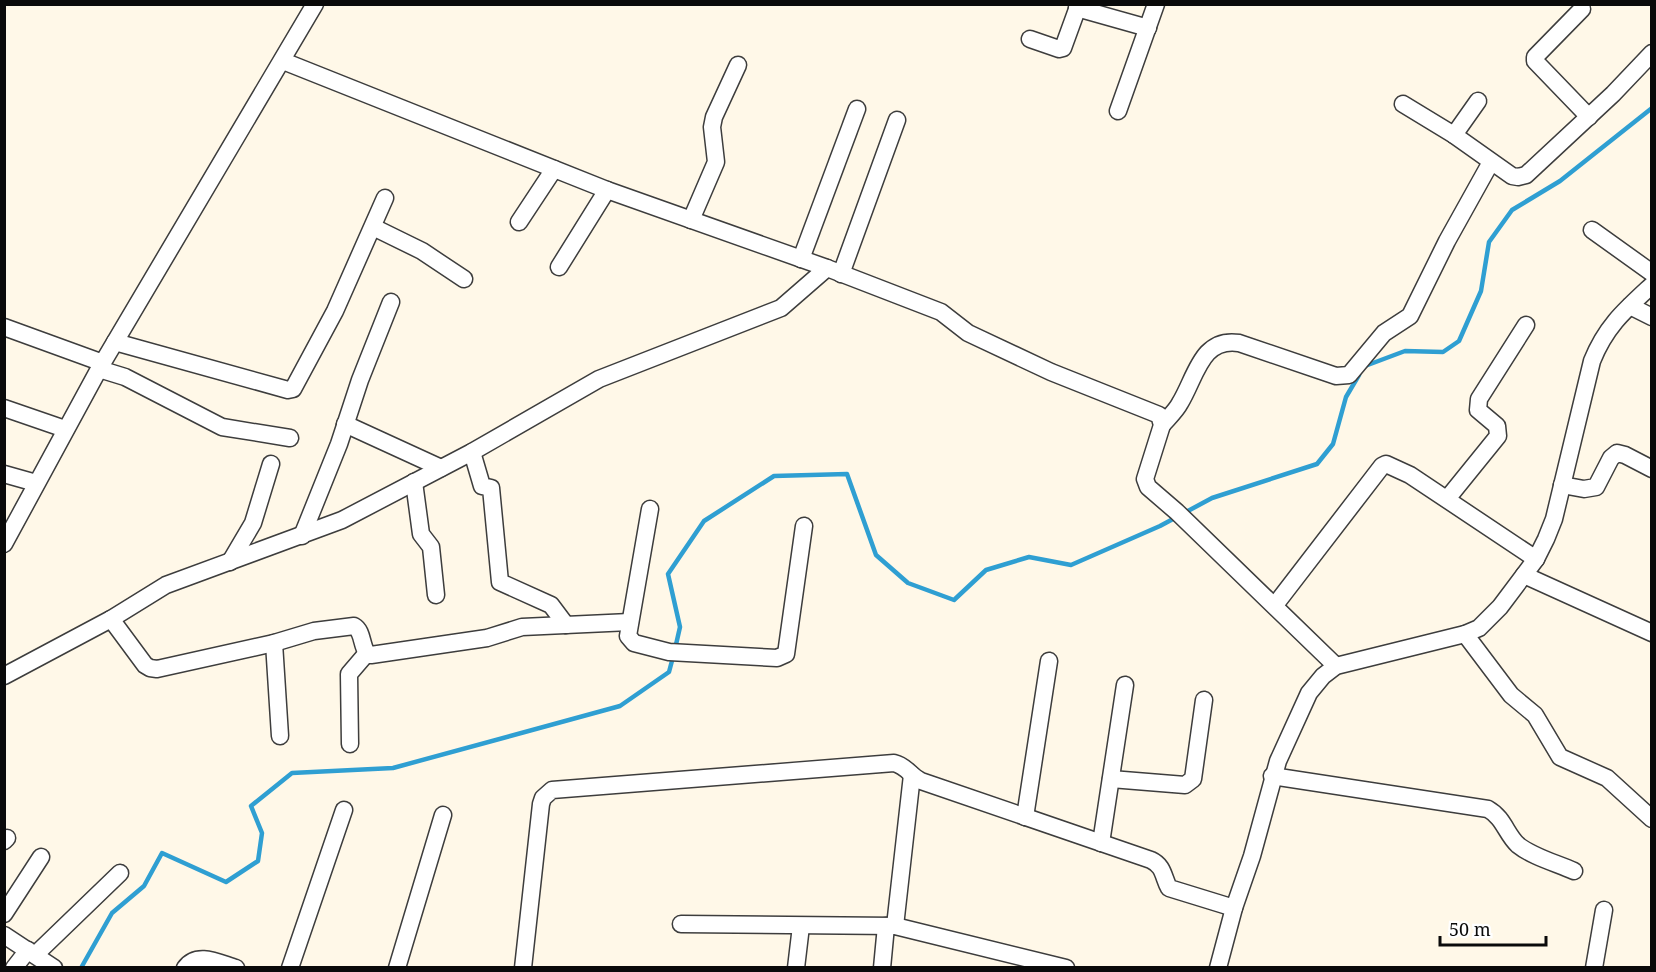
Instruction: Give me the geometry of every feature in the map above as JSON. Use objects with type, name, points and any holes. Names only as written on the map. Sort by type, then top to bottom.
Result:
[{"type":"street","points":[[4,544],[101,366],[315,4]]},
{"type":"street","points":[[1118,111],[1156,4]]},
{"type":"street","points":[[1029,39],[1059,49],[1063,48],[1078,6],[1148,28]]},
{"type":"street","points":[[1582,9],[1535,57],[1535,61],[1589,117]]},
{"type":"street","points":[[1403,104],[1454,135],[1512,176],[1518,177],[1526,175],[1589,117],[1652,53]]},
{"type":"street","points":[[283,61],[607,190],[834,271],[940,312],[962,330],[978,338],[1051,372],[1159,415],[1162,425]]},
{"type":"street","points":[[691,220],[716,162],[712,127],[714,117],[738,65]]},
{"type":"street","points":[[1454,135],[1478,101]]},
{"type":"street","points":[[801,259],[857,109]]},
{"type":"street","points":[[4,676],[111,619],[166,585],[342,520],[472,452],[599,379],[782,308],[834,271],[897,120]]},
{"type":"street","points":[[1336,666],[1275,605],[1148,487],[1145,479],[1162,425],[1180,404],[1205,355],[1219,344],[1228,342],[1239,344],[1336,376],[1349,375],[1384,333],[1410,316],[1491,162]]},
{"type":"street","points":[[519,222],[554,169]]},
{"type":"street","points":[[558,267],[607,190]]},
{"type":"street","points":[[115,342],[288,390],[293,389],[335,311],[385,198]]},
{"type":"street","points":[[373,227],[422,251],[464,279]]},
{"type":"street","points":[[1592,230],[1652,273]]},
{"type":"street","points":[[1218,968],[1234,908],[1252,856],[1272,776],[1309,693],[1323,676],[1336,666],[1465,634],[1479,628],[1488,620],[1536,559],[1554,519],[1592,361],[1600,343],[1613,323],[1652,285]]},
{"type":"street","points":[[302,536],[391,302]]},
{"type":"street","points":[[1630,306],[1652,317]]},
{"type":"street","points":[[1447,499],[1498,436],[1497,426],[1478,411],[1479,399],[1526,325]]},
{"type":"street","points":[[4,327],[125,377],[222,427],[290,438]]},
{"type":"street","points":[[4,408],[65,429]]},
{"type":"street","points":[[345,424],[441,468]]},
{"type":"street","points":[[472,452],[482,486],[490,488],[500,582],[551,605],[566,625]]},
{"type":"street","points":[[1562,485],[1584,489],[1596,487],[1611,458],[1617,453],[1625,454],[1652,469]]},
{"type":"street","points":[[230,562],[253,523],[271,464]]},
{"type":"street","points":[[1275,605],[1382,466],[1390,465],[1447,499],[1536,559]]},
{"type":"street","points":[[4,474],[36,483]]},
{"type":"street","points":[[414,482],[421,534],[431,547],[436,595]]},
{"type":"street","points":[[650,509],[630,622],[630,640],[669,652],[777,658],[786,654],[804,526]]},
{"type":"street","points":[[1524,575],[1652,633]]},
{"type":"street","points":[[111,619],[150,668],[157,669],[274,644],[314,631],[354,626],[360,631],[367,653]]},
{"type":"street","points":[[367,653],[371,655],[487,638],[522,627],[630,622]]},
{"type":"street","points":[[1465,634],[1511,695],[1535,715],[1560,757],[1607,778],[1652,819]]},
{"type":"street","points":[[274,644],[280,736]]},
{"type":"street","points":[[350,744],[349,674],[367,653]]},
{"type":"street","points":[[1025,817],[1049,661]]},
{"type":"street","points":[[1101,843],[1125,685]]},
{"type":"street","points":[[1111,779],[1185,785],[1190,783],[1204,700]]},
{"type":"street","points":[[523,968],[541,804],[543,798],[552,790],[894,763],[907,768],[921,781],[1158,863],[1169,888],[1234,908]]},
{"type":"street","points":[[882,968],[891,926],[912,775]]},
{"type":"street","points":[[1272,776],[1488,809],[1501,819],[1512,838],[1522,848],[1574,871]]},
{"type":"street","points":[[290,968],[344,810]]},
{"type":"street","points":[[397,968],[443,815]]},
{"type":"street","points":[[4,914],[41,857]]},
{"type":"street","points":[[14,968],[120,873]]},
{"type":"street","points":[[1594,968],[1604,910]]},
{"type":"street","points":[[681,924],[891,926],[1066,968]]},
{"type":"street","points":[[796,968],[801,926]]},
{"type":"street","points":[[4,935],[54,968]]},
{"type":"street","points":[[185,968],[189,962],[198,958],[236,968]]},
{"type":"waterway","points":[[1365,366],[1405,351],[1443,352],[1459,341],[1481,291],[1489,242],[1512,210],[1560,181],[1652,108]]},
{"type":"waterway","points":[[675,649],[680,627],[668,574],[704,521],[774,476],[847,474],[876,555],[908,583],[954,600],[986,570],[1029,557],[1071,565],[1160,526],[1212,498],[1317,464],[1333,444],[1346,397],[1359,375]]},
{"type":"waterway","points":[[81,968],[112,913],[144,886],[162,853],[226,882],[258,861],[262,833],[251,806],[292,773],[393,768],[620,706],[669,672],[673,657]]}]
